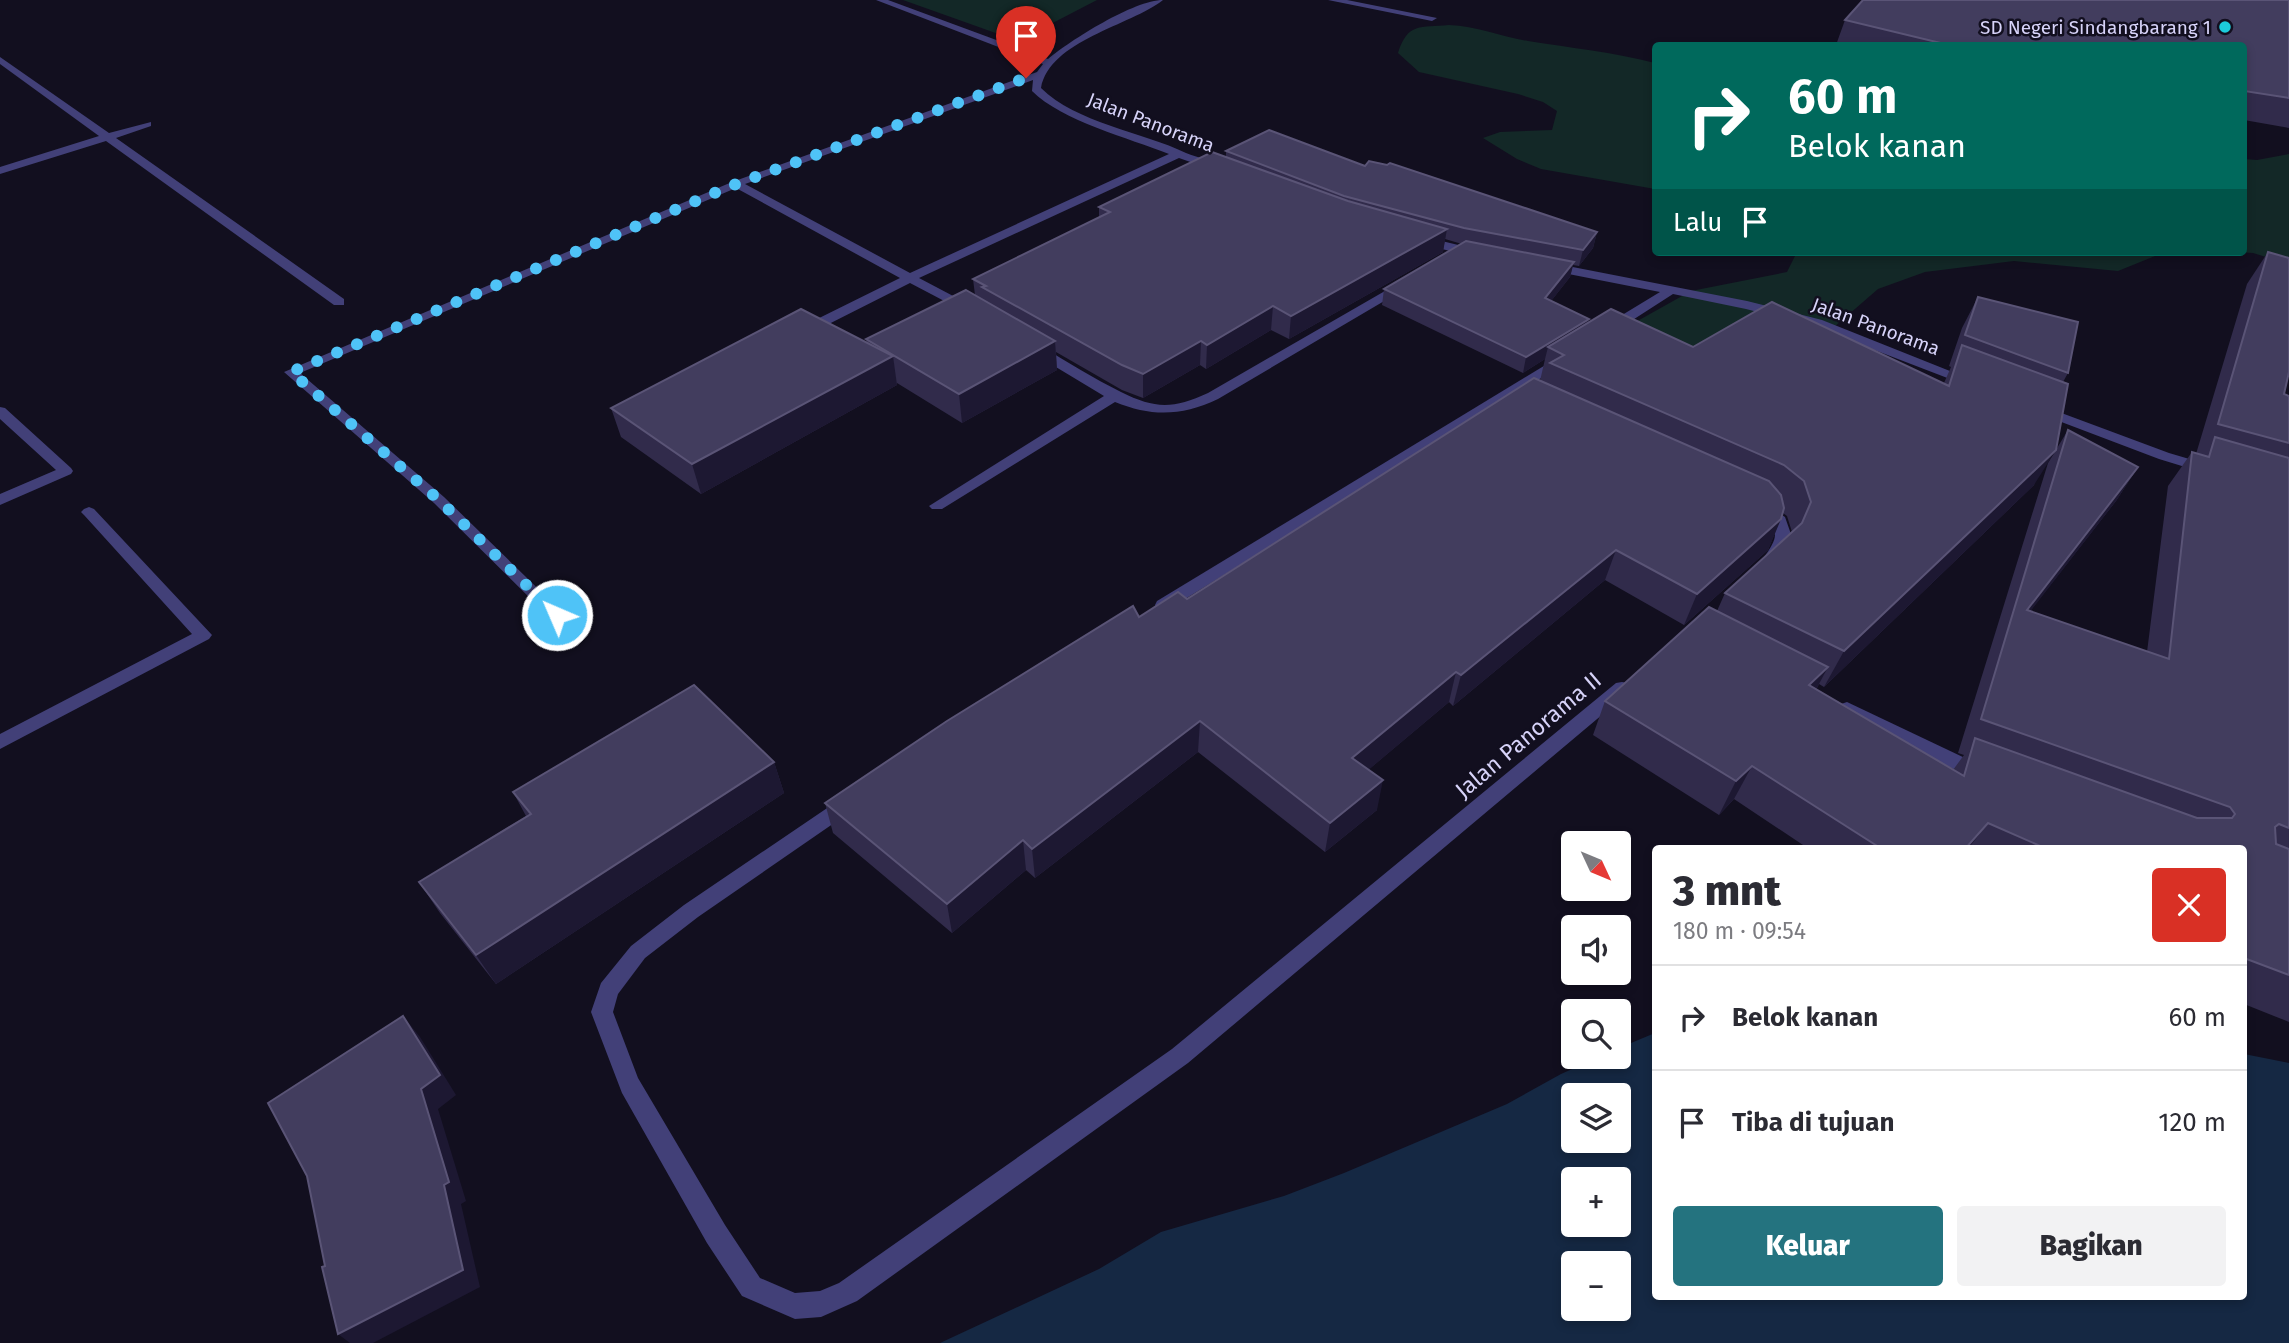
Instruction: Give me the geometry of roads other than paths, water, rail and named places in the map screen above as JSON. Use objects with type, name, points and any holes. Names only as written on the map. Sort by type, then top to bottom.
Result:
[{"type":"street","points":[[880,0],[1049,63]]},
{"type":"street","points":[[557,615],[439,500],[291,372],[736,184],[1040,74],[1049,63],[1110,24],[1159,0]]},
{"type":"street","points":[[1332,0],[1432,18]]},
{"type":"street","points":[[0,60],[339,302]]},
{"type":"street","name":"Jalan Panorama","points":[[1040,74],[1036,89],[1047,100],[1067,111],[1232,175]]},
{"type":"street","points":[[0,171],[147,124]]},
{"type":"street","points":[[791,338],[912,277],[1180,153]]},
{"type":"street","points":[[736,184],[912,277],[984,319]]},
{"type":"street","points":[[1407,237],[1486,255]]},
{"type":"street","points":[[1438,263],[1461,250]]},
{"type":"street","name":"Jalan Panorama","points":[[1537,264],[1671,290],[1816,323],[1977,385]]},
{"type":"street","points":[[1020,340],[1135,405],[1152,409],[1190,406],[1213,396],[1416,277]]},
{"type":"street","points":[[1146,616],[1518,395],[1586,344],[1671,290]]},
{"type":"street","points":[[937,506],[1116,395]]},
{"type":"street","points":[[2027,404],[2164,456],[2227,474]]},
{"type":"street","points":[[0,411],[66,471],[0,500]]},
{"type":"street","points":[[1741,495],[1763,506],[1779,521],[1784,537],[1777,554],[1758,571]]},
{"type":"street","points":[[0,742],[203,635],[89,512]]},
{"type":"street","name":"Jalan Panorama II","points":[[863,794],[691,911],[638,952],[609,990],[602,1012],[630,1085],[716,1234],[751,1287],[795,1306],[821,1304],[848,1292],[1180,1056],[1639,674]]},
{"type":"street","points":[[1832,701],[1906,740],[2002,781]]},
{"type":"water","points":[[1652,1034],[1652,1300],[2247,1300],[2247,1055],[2289,1063],[2289,1343],[940,1343],[1099,1269],[1161,1232],[1284,1196],[1344,1173],[1507,1104],[1572,1069],[1631,1069],[1631,1043]]},
{"type":"place","name":"SD Negeri Sindangbarang 1","points":[[2225,27]]}]
